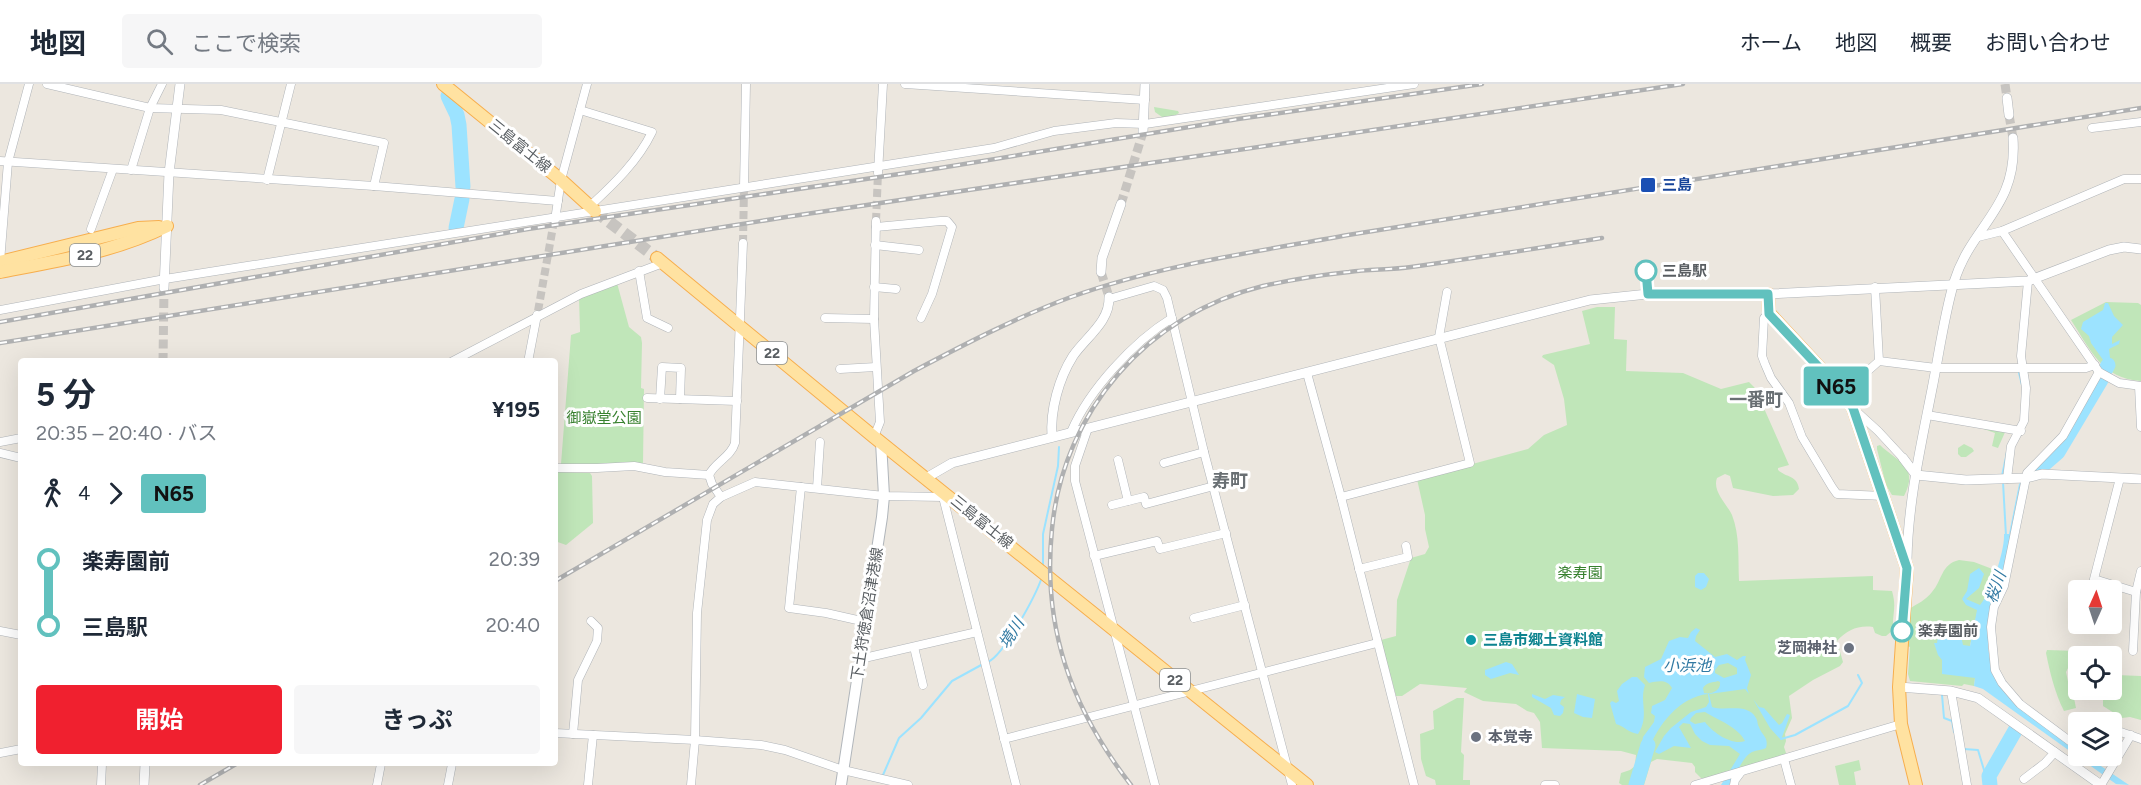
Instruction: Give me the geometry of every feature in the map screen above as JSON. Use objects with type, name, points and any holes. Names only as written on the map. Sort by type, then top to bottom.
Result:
[{"type":"main road","name":"三島富士線","points":[[443,84],[592,208]]},
{"type":"main road","name":"22","points":[[0,262],[138,228],[167,226]]},
{"type":"main road","name":"22","points":[[0,272],[80,256],[138,240],[167,226]]},
{"type":"main road","name":"三島富士線","points":[[660,260],[944,494],[1042,570],[1188,691],[1307,785]]},
{"type":"main road","points":[[1768,294],[1769,314],[1843,393],[1853,408],[1907,568],[1899,687],[1901,724],[1916,785]]},
{"type":"main road","name":"下土狩徳倉沼津港線","points":[[841,785],[884,496],[878,440]]},
{"type":"street","points":[[0,262],[4,161],[29,84]]},
{"type":"street","points":[[47,84],[150,108],[221,110],[384,143],[374,186]]},
{"type":"street","points":[[130,170],[150,108],[162,84]]},
{"type":"street","points":[[164,284],[169,173],[180,84]]},
{"type":"street","points":[[267,180],[291,84]]},
{"type":"street","points":[[555,218],[561,180],[587,84]]},
{"type":"street","points":[[744,187],[746,84]]},
{"type":"street","points":[[879,169],[883,84]]},
{"type":"street","points":[[905,84],[1145,100]]},
{"type":"street","points":[[1144,128],[1145,84]]},
{"type":"street","points":[[0,310],[555,218],[592,208],[879,169],[994,148],[1054,131],[1116,123],[1144,128],[1414,84]]},
{"type":"street","points":[[2007,98],[2009,115]]},
{"type":"street","points":[[580,110],[652,132],[625,171],[592,208]]},
{"type":"street","points":[[2092,128],[2141,122]]},
{"type":"street","points":[[1907,568],[1907,536],[1916,475],[1953,284],[1966,252],[2007,190],[2014,158],[2013,138]]},
{"type":"street","points":[[4,161],[558,201]]},
{"type":"street","points":[[91,229],[113,169]]},
{"type":"street","points":[[1978,237],[2002,231],[2124,179],[2141,179]]},
{"type":"street","points":[[1101,272],[1102,258],[1121,204]]},
{"type":"street","points":[[878,440],[880,422],[874,319],[876,224],[947,221],[952,227],[932,294],[921,318]]},
{"type":"street","points":[[2002,231],[2032,280],[2097,368],[2119,383],[2140,386],[2141,427]]},
{"type":"street","points":[[721,497],[709,475],[734,447],[743,243]]},
{"type":"street","points":[[875,245],[919,250]]},
{"type":"street","points":[[926,478],[952,463],[1590,300],[1648,294],[1768,294],[2032,280],[2109,250],[2124,247],[2141,249]]},
{"type":"street","points":[[459,358],[505,335],[537,313],[660,260]]},
{"type":"street","points":[[639,271],[647,318],[668,328]]},
{"type":"street","points":[[2007,479],[2011,446],[2025,421],[2022,340],[2032,280]]},
{"type":"street","points":[[1052,437],[1055,408],[1063,373],[1106,315],[1109,298],[1154,286],[1163,290],[1292,785]]},
{"type":"street","points":[[874,287],[896,289]]},
{"type":"street","points":[[1875,287],[1880,361]]},
{"type":"street","points":[[1341,497],[1470,463],[1438,337],[1448,292]]},
{"type":"street","points":[[529,358],[537,313]]},
{"type":"street","points":[[1769,314],[1764,318],[1762,356],[1771,378],[1789,403],[1802,437],[1832,488],[1837,494],[1884,495]]},
{"type":"street","points":[[825,318],[874,319]]},
{"type":"street","points":[[1071,432],[1109,375],[1130,352],[1172,318]]},
{"type":"street","points":[[1843,393],[1880,361],[1936,368],[2097,368]]},
{"type":"street","points":[[660,399],[662,367],[681,368],[680,399]]},
{"type":"street","points":[[840,369],[876,367]]},
{"type":"street","points":[[2068,741],[2020,704],[2002,683],[1995,670],[1991,627],[1994,607],[2004,586],[2027,472],[2063,435],[2097,368]]},
{"type":"street","points":[[1307,373],[1414,785]]},
{"type":"street","points":[[647,398],[737,401]]},
{"type":"street","points":[[1853,408],[1878,431],[1916,475],[1966,480],[2026,478],[2042,474],[2141,479]]},
{"type":"street","points":[[1927,415],[2021,430]]},
{"type":"street","points":[[1088,428],[1073,472],[1155,785]]},
{"type":"street","points":[[0,442],[18,439]]},
{"type":"street","points":[[817,488],[820,442]]},
{"type":"street","points":[[1164,463],[1204,452]]},
{"type":"street","points":[[0,453],[18,457]]},
{"type":"street","points":[[1118,460],[1128,501]]},
{"type":"street","points":[[558,468],[634,466],[665,472],[709,475]]},
{"type":"street","points":[[2120,478],[2094,579],[2136,592]]},
{"type":"street","points":[[691,785],[695,740],[697,613],[708,513],[721,497],[755,482],[884,496],[944,494],[1016,785]]},
{"type":"street","points":[[1112,505],[1144,497],[1146,504],[1214,486]]},
{"type":"street","points":[[801,487],[789,608],[866,622]]},
{"type":"street","points":[[1094,556],[1157,541],[1160,549],[1226,533]]},
{"type":"street","points":[[1359,569],[1408,557],[1406,546]]},
{"type":"street","points":[[2133,651],[2138,620],[2136,592],[2140,576]]},
{"type":"street","points":[[1194,618],[1245,605]]},
{"type":"street","points":[[573,734],[578,680],[597,641],[598,628],[591,621]]},
{"type":"street","points":[[0,631],[18,634]]},
{"type":"street","points":[[860,659],[977,632]]},
{"type":"street","points":[[1004,739],[1263,671],[1377,644]]},
{"type":"street","points":[[914,647],[923,685]]},
{"type":"street","points":[[1899,687],[1969,694],[1984,701],[2055,752],[2068,758]]},
{"type":"street","points":[[1951,692],[1967,785]]},
{"type":"street","points":[[1695,785],[1901,724]]},
{"type":"street","points":[[2122,732],[2141,738]]},
{"type":"street","points":[[558,733],[761,745],[785,750],[843,770],[907,785]]},
{"type":"street","points":[[588,785],[593,735]]},
{"type":"street","points":[[2076,766],[2088,782],[2101,785],[2131,735]]},
{"type":"street","points":[[0,753],[18,750]]},
{"type":"street","points":[[2024,779],[2055,752]]},
{"type":"street","points":[[1784,759],[1791,785]]},
{"type":"street","points":[[101,785],[102,766]]},
{"type":"street","points":[[144,785],[145,766]]},
{"type":"street","points":[[377,785],[381,766]]},
{"type":"street","points":[[448,785],[452,766]]},
{"type":"street","points":[[1734,785],[1740,773]]},
{"type":"street","points":[[1545,785],[1555,785]]},
{"type":"green space","points":[[1154,107],[1179,113],[1162,117],[1155,112]]},
{"type":"green space","name":"御嶽堂公園","points":[[617,283],[629,327],[641,337],[642,343],[643,464],[561,464],[571,335],[580,332],[579,297]]},
{"type":"green space","points":[[2106,302],[2141,305],[2141,381],[2116,375],[2098,361],[2071,320]]},
{"type":"green space","name":"楽寿園","points":[[1597,307],[1615,307],[1614,339],[1627,340],[1626,371],[1683,373],[1721,389],[1749,382],[1755,388],[1789,465],[1778,468],[1778,470],[1794,479],[1799,489],[1793,495],[1773,496],[1733,488],[1730,476],[1725,474],[1717,478],[1718,493],[1732,515],[1736,531],[1739,581],[1873,576],[1873,590],[1892,591],[1893,630],[1886,636],[1875,633],[1873,627],[1862,627],[1849,631],[1837,641],[1843,662],[1840,666],[1789,696],[1792,718],[1785,734],[1786,753],[1782,757],[1706,778],[1701,778],[1695,772],[1692,763],[1657,759],[1651,762],[1644,785],[1622,785],[1619,783],[1621,773],[1635,766],[1636,755],[1621,751],[1542,748],[1540,722],[1534,713],[1516,704],[1483,701],[1464,692],[1467,688],[1420,684],[1402,696],[1396,696],[1381,640],[1396,636],[1397,600],[1411,558],[1425,554],[1429,547],[1417,479],[1528,449],[1544,435],[1567,425],[1564,399],[1554,365],[1542,357],[1590,344],[1582,311]]},
{"type":"green space","points":[[1981,428],[2006,430],[1998,448],[1992,446],[1995,433]]},
{"type":"green space","points":[[1964,444],[1974,451],[1966,457],[1961,457],[1958,454],[1958,448]]},
{"type":"green space","points":[[1880,445],[1899,460],[1908,471],[1908,486],[1904,496],[1892,495],[1886,485],[1877,449]]},
{"type":"green space","points":[[558,472],[590,473],[592,476],[593,523],[566,545],[558,542]]},
{"type":"green space","points":[[1959,560],[1974,562],[1995,570],[1993,583],[1977,613],[1970,646],[1974,686],[1910,681],[1908,674],[1910,647],[1907,646],[1909,609],[1930,595],[1945,569]]},
{"type":"green space","points":[[2047,650],[2068,651],[2066,672],[2068,700],[2074,700],[2076,708],[2064,711],[2053,683]]},
{"type":"green space","points":[[2122,675],[2141,676],[2141,720],[2130,717],[2122,718],[2122,712],[2112,712],[2103,706],[2103,700],[2122,700]]},
{"type":"green space","points":[[1457,698],[1464,698],[1461,752],[1464,755],[1463,780],[1470,780],[1470,785],[1436,785],[1435,780],[1426,776],[1421,759],[1420,734],[1434,729],[1433,711]]},
{"type":"green space","points":[[1859,760],[1861,770],[1854,772],[1856,785],[1839,785],[1835,766]]},
{"type":"water","points":[[2105,303],[2108,303],[2114,316],[2123,325],[2112,337],[2112,344],[2120,340],[2119,344],[2109,349],[2111,366],[2106,364],[2091,343],[2089,336],[2081,329],[2083,322],[2103,310]]},
{"type":"water","points":[[2038,466],[2041,469],[2023,485],[2003,584],[1991,606],[1988,647],[1991,666],[2015,702],[2068,743],[2068,750],[1983,689],[1974,686],[1975,678],[1942,674],[1942,660],[1934,643],[1937,643],[1939,630],[1945,627],[1961,636],[1963,645],[1970,646],[1977,610],[1966,605],[1962,599],[1967,591],[1970,574],[1979,568],[1984,574],[1979,588],[1966,599],[1980,605],[1989,591],[2002,550],[2004,534],[2009,534],[2019,484]]},
{"type":"water","points":[[1698,573],[1704,573],[1709,579],[1706,587],[1701,590],[1695,587],[1695,576]]},
{"type":"water","name":"小浜池","points":[[1696,628],[1700,630],[1695,641],[1715,657],[1727,654],[1737,660],[1746,656],[1745,660],[1751,675],[1747,688],[1749,694],[1745,689],[1709,694],[1712,707],[1742,709],[1752,713],[1767,741],[1766,748],[1748,754],[1729,785],[1721,785],[1740,754],[1729,746],[1710,745],[1702,741],[1690,724],[1683,723],[1679,727],[1691,748],[1674,746],[1659,754],[1655,752],[1671,728],[1691,712],[1706,707],[1709,702],[1708,694],[1698,696],[1679,706],[1664,722],[1648,751],[1641,748],[1643,737],[1654,722],[1655,716],[1651,713],[1652,706],[1665,700],[1672,688],[1665,682],[1649,683],[1644,677],[1645,667],[1661,659],[1669,641],[1680,637],[1688,638]],"holes":[[[1728,663],[1737,668],[1737,674],[1724,678],[1715,673],[1719,665]],[[1718,681],[1720,682],[1717,690],[1704,693],[1703,688]],[[1705,712],[1727,724],[1745,741],[1728,740],[1712,730],[1705,722],[1695,724],[1690,721],[1696,713]]]},
{"type":"water","points":[[1506,662],[1512,664],[1519,675],[1510,673],[1491,679],[1485,675],[1485,670]]},
{"type":"water","points":[[1632,677],[1637,677],[1645,685],[1644,715],[1638,734],[1616,724],[1610,703],[1619,701],[1617,691]]},
{"type":"water","points":[[1532,694],[1545,699],[1553,695],[1565,697],[1560,704],[1564,707],[1563,713],[1560,716],[1554,715],[1551,708],[1532,697]]},
{"type":"water","points":[[1577,694],[1595,699],[1592,718],[1574,713]]},
{"type":"water","points":[[1753,699],[1779,725],[1787,714],[1790,715],[1781,740],[1770,728]]},
{"type":"water","points":[[2091,766],[2101,766],[2129,785],[2116,784]]},
{"type":"waterway","points":[[448,96],[459,125],[463,187]]},
{"type":"waterway","points":[[456,228],[462,199]]},
{"type":"waterway","name":"桜川","points":[[2106,369],[2108,365]]},
{"type":"waterway","points":[[2019,373],[2022,385]]},
{"type":"waterway","name":"桜川","points":[[2035,472],[2058,452],[2101,380]]},
{"type":"waterway","name":"境川","points":[[1043,565],[1043,534],[1058,466],[1059,447]]},
{"type":"waterway","points":[[2002,476],[2007,452]]},
{"type":"waterway","points":[[2003,482],[2006,536]]},
{"type":"waterway","name":"境川","points":[[988,662],[1011,637],[1042,577]]},
{"type":"waterway","name":"境川","points":[[883,775],[899,738],[921,718],[952,681],[983,664]]},
{"type":"waterway","points":[[1781,739],[1795,735],[1848,706],[1862,683],[1858,675]]},
{"type":"waterway","points":[[1942,695],[1944,718],[1952,721],[1954,732]]},
{"type":"waterway","points":[[1990,785],[1989,776],[2016,729]]},
{"type":"waterway","points":[[1636,785],[1648,745]]},
{"type":"waterway","points":[[1964,749],[1978,750],[1989,778]]},
{"type":"tunnel","points":[[2005,84],[2007,98]]},
{"type":"tunnel","points":[[2009,115],[2013,138]]},
{"type":"tunnel","points":[[1121,204],[1143,132]]},
{"type":"tunnel","points":[[876,221],[878,173]]},
{"type":"tunnel","points":[[743,243],[744,187]]},
{"type":"tunnel","points":[[595,211],[657,258]]},
{"type":"tunnel","points":[[538,311],[554,221]]},
{"type":"tunnel","points":[[1101,272],[1109,297]]},
{"type":"tunnel","points":[[163,358],[164,288]]},
{"type":"railway","points":[[0,322],[528,229],[940,168],[1238,119],[1482,84]]},
{"type":"railway","points":[[0,343],[786,217],[1683,84]]},
{"type":"railway","points":[[558,579],[914,371],[1031,313],[1105,286],[1208,260],[1348,235],[2141,108]]},
{"type":"railway","points":[[1131,785],[1092,726],[1065,665],[1052,600],[1050,565],[1052,529],[1060,486],[1073,445],[1093,408],[1118,374],[1149,344],[1183,319],[1221,300],[1263,286],[1357,271],[1411,267],[1602,238]]},
{"type":"railway","points":[[200,785],[233,766]]},
{"type":"bus line","name":"N65","points":[[1646,271],[1648,294],[1768,294],[1769,314],[1843,393],[1853,408],[1907,568],[1902,631]]},
{"type":"place","name":"三島","points":[[1648,185]]},
{"type":"place","name":"三島駅","points":[[1646,271]]},
{"type":"place","name":"楽寿園前","points":[[1902,631]]},
{"type":"place","name":"三島市郷土資料館","points":[[1471,640]]},
{"type":"place","name":"芝岡神社","points":[[1849,648]]},
{"type":"place","name":"本覚寺","points":[[1476,737]]},
{"type":"district","name":"一番町","points":[[1756,400]]},
{"type":"district","name":"寿町","points":[[1230,481]]}]
